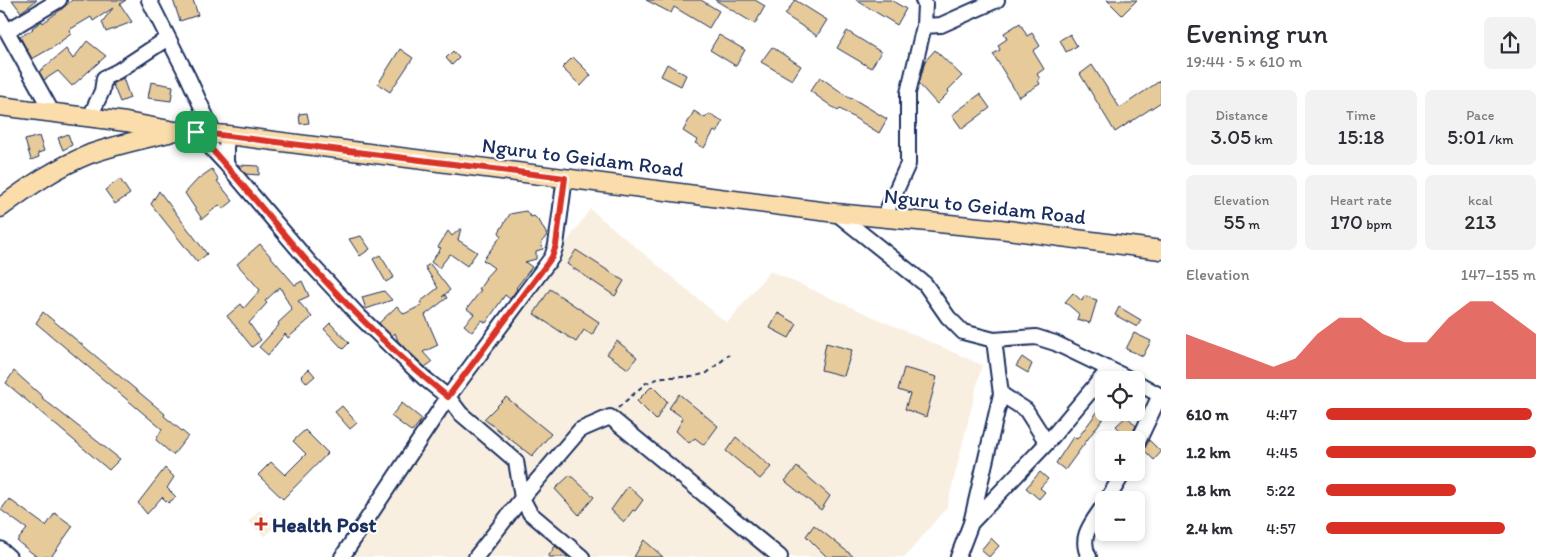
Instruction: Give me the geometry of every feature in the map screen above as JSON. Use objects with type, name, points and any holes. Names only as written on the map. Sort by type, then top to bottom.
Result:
[{"type":"main road","name":"Nguru to Geidam Road","points":[[0,106],[126,122],[175,131],[221,134],[836,212],[1000,229],[1161,250]]},
{"type":"main road","points":[[0,208],[60,168],[91,154],[175,131]]},
{"type":"street","points":[[52,112],[4,25],[59,0]]},
{"type":"street","points":[[149,0],[188,77],[221,134],[226,147],[226,164]]},
{"type":"street","points":[[884,217],[908,164],[908,93],[924,26],[925,4],[923,0]]},
{"type":"street","points":[[924,26],[942,25],[997,0]]},
{"type":"street","points":[[90,117],[102,91],[104,78],[168,38]]},
{"type":"street","points":[[196,132],[226,164],[309,262],[359,316],[424,378],[448,397],[460,414],[516,461],[522,498],[530,513],[582,557]]},
{"type":"street","points":[[342,557],[448,397],[552,257],[556,245],[565,178]]},
{"type":"street","points":[[836,212],[925,284],[948,317],[963,332],[994,340],[1036,337],[1054,343],[1113,371]]},
{"type":"street","points":[[958,557],[971,523],[1001,394],[994,340]]},
{"type":"street","points":[[971,523],[1047,442],[1109,369]]},
{"type":"street","points":[[1143,431],[1160,395],[1145,387]]},
{"type":"street","points":[[1001,394],[1026,410],[1047,442]]},
{"type":"street","points":[[476,557],[522,498],[580,430],[610,417],[780,557]]},
{"type":"street","points":[[1089,557],[1086,550],[1086,533],[1095,519]]},
{"type":"street","points":[[0,549],[9,557]]},
{"type":"path","points":[[610,417],[631,395],[646,383],[663,377],[692,378],[707,373],[729,355]]},
{"type":"shaded area","points":[[590,209],[727,323],[770,271],[982,365],[947,507],[905,557],[352,557],[451,407]]},
{"type":"shaded area","name":"Health Post","points":[[259,510],[274,526],[265,537],[248,521]]},
{"type":"building","points":[[12,0],[37,0],[21,12]]},
{"type":"building","points":[[72,0],[126,0],[120,4],[132,22],[106,32],[102,22],[113,8],[93,21],[91,17],[69,30],[71,34],[62,42],[32,59],[20,37],[42,21],[43,23]]},
{"type":"building","points":[[173,0],[193,0],[198,15],[180,21]]},
{"type":"building","points":[[646,0],[701,0],[719,11],[709,28],[674,7],[671,13]]},
{"type":"building","points":[[715,0],[755,0],[765,6],[755,24]]},
{"type":"building","points":[[795,0],[827,20],[817,36],[785,15]]},
{"type":"building","points":[[856,0],[891,0],[906,9],[897,25]]},
{"type":"building","points":[[1107,0],[1137,0],[1122,15]]},
{"type":"building","points":[[1020,23],[1027,36],[1032,33],[1040,46],[1033,51],[1044,69],[1037,74],[1040,84],[1019,97],[993,54],[1000,50],[998,45],[1007,39],[1004,33]]},
{"type":"building","points":[[847,31],[881,52],[871,68],[837,48]]},
{"type":"building","points":[[1070,34],[1077,46],[1066,52],[1060,40]]},
{"type":"building","points":[[719,35],[745,50],[736,66],[710,50]]},
{"type":"building","points":[[87,41],[106,56],[72,86],[58,71],[44,80],[39,72],[66,49],[73,59]]},
{"type":"building","points":[[772,47],[801,66],[792,80],[761,62]]},
{"type":"building","points":[[400,49],[413,58],[390,92],[378,84]]},
{"type":"building","points":[[935,50],[962,76],[937,104],[919,84],[925,61]]},
{"type":"building","points":[[453,51],[459,58],[452,65],[446,58]]},
{"type":"building","points":[[573,57],[591,75],[581,86],[562,68]]},
{"type":"building","points":[[667,64],[686,75],[681,86],[661,76]]},
{"type":"building","points":[[1092,65],[1120,108],[1161,80],[1161,102],[1115,132],[1080,74]]},
{"type":"building","points":[[820,77],[851,99],[887,119],[879,133],[840,109],[838,111],[810,91]]},
{"type":"building","points":[[123,78],[130,98],[120,102],[112,84]]},
{"type":"building","points":[[151,82],[173,86],[171,101],[148,98]]},
{"type":"building","points":[[980,94],[990,108],[962,129],[952,115]]},
{"type":"building","points":[[694,111],[705,118],[709,114],[723,122],[717,133],[714,131],[704,148],[695,143],[697,140],[683,131]]},
{"type":"building","points":[[307,113],[309,123],[300,124],[299,114]]},
{"type":"building","points":[[68,134],[72,145],[63,150],[58,138]]},
{"type":"building","points":[[39,136],[44,151],[38,153],[39,157],[31,160],[25,140]]},
{"type":"building","points":[[238,165],[259,166],[259,175],[246,174]]},
{"type":"building","points":[[212,169],[219,180],[217,181],[233,201],[223,209],[219,205],[202,219],[185,193],[198,179]]},
{"type":"building","points":[[120,179],[130,194],[115,204],[105,190]]},
{"type":"building","points":[[159,191],[207,254],[197,262],[151,204]]},
{"type":"building","points":[[526,211],[531,217],[534,216],[540,222],[547,235],[541,243],[543,249],[536,251],[536,259],[525,262],[532,267],[510,299],[505,295],[486,323],[482,320],[472,332],[464,325],[474,314],[467,309],[481,290],[479,289],[485,278],[494,268],[483,260],[501,236],[499,232],[510,214]]},
{"type":"building","points":[[461,228],[458,240],[477,252],[467,266],[450,254],[439,268],[431,262],[441,248],[438,247],[448,231],[452,236]]},
{"type":"building","points":[[361,236],[370,249],[360,256],[349,239]]},
{"type":"building","points":[[260,244],[295,285],[302,281],[309,296],[298,301],[312,317],[288,338],[285,334],[268,355],[259,347],[279,325],[278,323],[292,310],[280,287],[265,301],[267,303],[249,323],[261,340],[252,347],[227,316],[241,304],[244,308],[260,290],[237,264]]},
{"type":"building","points":[[576,250],[624,281],[615,296],[567,264]]},
{"type":"building","points":[[380,255],[394,277],[386,282],[373,259]]},
{"type":"building","points":[[430,264],[450,290],[442,297],[445,295],[447,298],[425,315],[438,345],[423,352],[432,362],[425,367],[398,341],[395,333],[392,336],[379,323],[397,306],[404,314],[422,305],[420,302],[438,288],[425,267]]},
{"type":"building","points":[[550,289],[599,322],[592,335],[584,330],[576,342],[534,314]]},
{"type":"building","points":[[384,291],[392,300],[366,309],[362,297]]},
{"type":"building","points":[[1073,293],[1082,301],[1084,296],[1097,300],[1090,323],[1077,319],[1079,314],[1065,302]]},
{"type":"building","points":[[1119,307],[1141,320],[1137,327],[1115,315]]},
{"type":"building","points":[[43,312],[165,414],[164,416],[188,436],[173,455],[156,440],[162,429],[36,323]]},
{"type":"building","points":[[778,313],[797,324],[789,338],[770,328]]},
{"type":"building","points":[[330,323],[349,343],[343,349],[324,329]]},
{"type":"building","points":[[1134,333],[1151,341],[1143,356],[1126,349]]},
{"type":"building","points":[[617,341],[637,357],[628,369],[607,354]]},
{"type":"building","points":[[826,343],[852,350],[844,376],[821,370]]},
{"type":"building","points":[[1022,357],[1032,364],[1028,373],[1016,366]]},
{"type":"building","points":[[904,368],[937,377],[926,417],[905,409],[910,394],[898,390]]},
{"type":"building","points":[[309,369],[315,376],[307,383],[301,376]]},
{"type":"building","points":[[14,371],[42,398],[120,459],[109,470],[6,383]]},
{"type":"building","points":[[652,386],[667,401],[656,420],[637,401]]},
{"type":"building","points":[[679,394],[718,426],[704,445],[695,438],[689,443],[676,431],[683,418],[669,408]]},
{"type":"building","points":[[506,397],[551,434],[532,456],[484,419]]},
{"type":"building","points":[[402,403],[422,419],[412,432],[391,416]]},
{"type":"building","points":[[342,406],[357,423],[350,429],[335,412]]},
{"type":"building","points":[[1095,415],[1095,421],[1101,421],[1065,470],[1056,463],[1073,437],[1077,439]]},
{"type":"building","points":[[1122,421],[1132,421],[1136,426],[1133,431],[1121,431],[1116,426]]},
{"type":"building","points":[[305,430],[328,453],[283,499],[258,475],[271,462],[285,475],[306,454],[293,441]]},
{"type":"building","points":[[736,437],[771,467],[760,479],[726,451]]},
{"type":"building","points":[[1149,440],[1161,452],[1154,460],[1145,451]]},
{"type":"building","points":[[797,467],[830,496],[821,510],[785,481]]},
{"type":"building","points":[[165,468],[174,477],[167,488],[176,497],[168,503],[162,497],[147,514],[138,503]]},
{"type":"building","points":[[1040,472],[1048,479],[1040,488],[1045,492],[1039,499],[1026,488]]},
{"type":"building","points":[[570,475],[594,497],[579,515],[555,489]]},
{"type":"building","points":[[628,486],[643,500],[624,522],[611,510]]},
{"type":"building","points":[[9,499],[46,526],[55,513],[73,526],[51,557],[37,557],[17,541],[27,529],[1,510]]},
{"type":"building","points":[[814,525],[854,557],[827,557],[806,536]]},
{"type":"building","points":[[991,538],[999,546],[989,557],[981,550]]},
{"type":"building","points":[[644,540],[663,557],[634,557]]},
{"type":"building","points":[[555,546],[568,557],[548,557]]},
{"type":"place","name":"Health Post","points":[[261,524]]},
{"type":"route","points":[[196,132],[565,178],[556,245],[552,257],[448,397],[424,378],[359,316],[309,262],[226,164],[196,132]]}]
